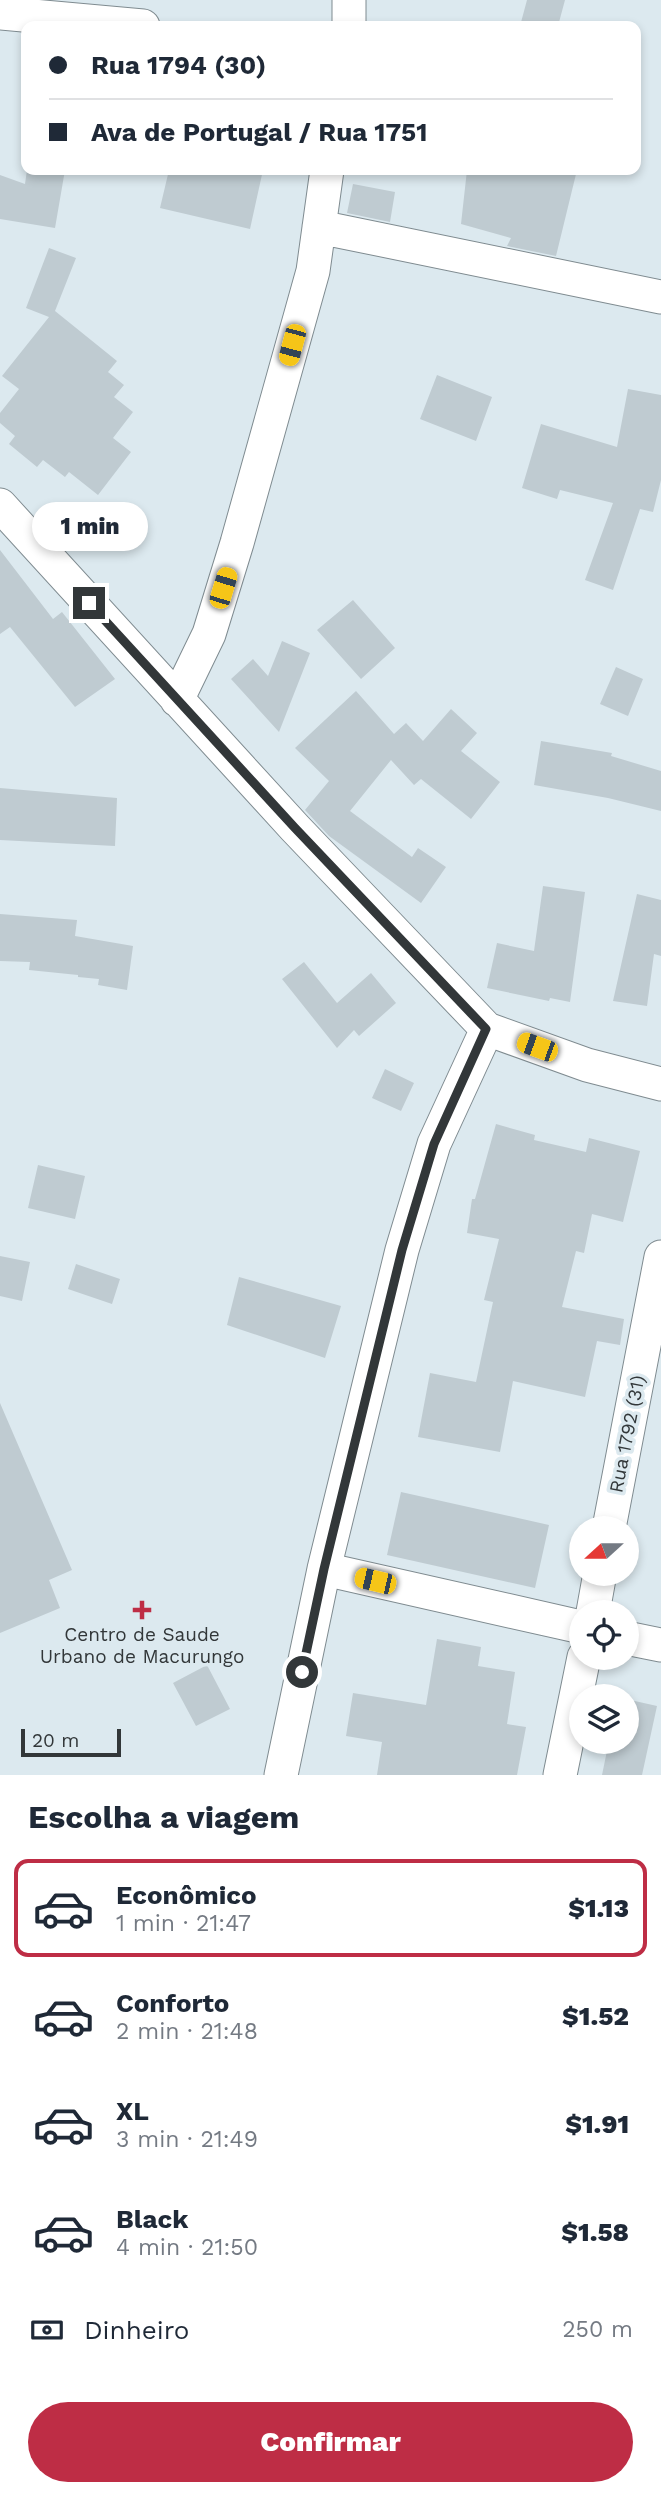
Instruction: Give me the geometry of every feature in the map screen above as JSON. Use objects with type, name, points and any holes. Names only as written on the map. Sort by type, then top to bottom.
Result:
[{"type":"street","points":[[349,0],[349,21]]},
{"type":"street","points":[[0,13],[88,21]]},
{"type":"street","points":[[177,700],[209,634],[237,542],[313,271],[326,175]]},
{"type":"street","points":[[319,227],[661,297]]},
{"type":"street","points":[[0,505],[177,700],[486,1029],[587,1065],[661,1084]]},
{"type":"street","points":[[281,1775],[324,1569],[402,1250],[430,1157],[486,1029]]},
{"type":"street","name":"Rua 1792 (31)","points":[[611,1516],[661,1257]]},
{"type":"street","points":[[324,1569],[569,1624]]},
{"type":"street","points":[[639,1641],[661,1645]]},
{"type":"street","points":[[560,1775],[581,1670]]},
{"type":"building","points":[[527,0],[565,0],[559,21],[521,21]]},
{"type":"building","points":[[0,175],[25,184],[26,175],[64,175],[55,228],[0,219]]},
{"type":"building","points":[[168,175],[262,175],[250,229],[160,208]]},
{"type":"building","points":[[466,175],[576,175],[556,256],[507,246],[511,238],[461,224]]},
{"type":"building","points":[[353,184],[395,192],[390,222],[347,213]]},
{"type":"building","points":[[49,248],[76,258],[55,311],[117,361],[108,372],[124,385],[114,397],[133,412],[113,438],[131,452],[98,495],[69,472],[65,477],[43,460],[37,467],[9,444],[15,436],[0,423],[0,413],[19,389],[2,376],[49,317],[26,308]]},
{"type":"building","points":[[437,375],[492,397],[476,441],[420,419]]},
{"type":"building","points":[[628,389],[661,395],[661,480],[653,512],[640,509],[613,590],[585,580],[613,503],[560,490],[557,499],[522,488],[541,424],[617,447]]},
{"type":"building","points":[[0,550],[53,619],[62,612],[115,679],[75,707],[10,627],[0,634]]},
{"type":"building","points":[[353,600],[395,648],[361,679],[317,630]]},
{"type":"building","points":[[282,641],[310,653],[279,732],[231,679],[253,659],[268,676]]},
{"type":"building","points":[[616,667],[643,679],[628,716],[600,704]]},
{"type":"building","points":[[356,691],[394,734],[406,723],[423,741],[451,709],[477,733],[461,751],[500,782],[471,819],[421,779],[414,785],[391,760],[350,811],[412,857],[418,848],[446,867],[421,903],[329,836],[305,810],[329,781],[295,748]]},
{"type":"building","points":[[541,741],[612,753],[611,756],[661,771],[661,811],[608,798],[534,785]]},
{"type":"building","points":[[0,788],[117,798],[115,846],[0,840]]},
{"type":"building","points":[[543,886],[585,892],[570,1002],[550,998],[549,1001],[487,988],[497,943],[534,951]]},
{"type":"building","points":[[637,894],[661,900],[661,956],[654,954],[647,1006],[613,1001]]},
{"type":"building","points":[[0,914],[77,920],[75,936],[133,946],[127,990],[98,985],[99,979],[29,970],[30,962],[0,961]]},
{"type":"building","points":[[304,962],[337,1003],[371,973],[396,1003],[359,1036],[354,1030],[337,1048],[282,979]]},
{"type":"building","points":[[385,1069],[414,1083],[401,1111],[372,1098]]},
{"type":"building","points":[[496,1124],[535,1135],[534,1140],[586,1152],[589,1138],[640,1151],[623,1222],[592,1214],[584,1253],[576,1251],[562,1307],[624,1319],[620,1345],[597,1341],[585,1397],[513,1381],[500,1452],[418,1437],[430,1373],[476,1382],[493,1302],[484,1300],[499,1239],[467,1233],[472,1199],[475,1199]]},
{"type":"building","points":[[38,1165],[85,1176],[75,1219],[28,1208]]},
{"type":"building","points":[[0,1256],[30,1262],[22,1301],[0,1296]]},
{"type":"building","points":[[76,1264],[120,1279],[112,1304],[68,1289]]},
{"type":"building","points":[[239,1277],[341,1306],[325,1358],[227,1325]]},
{"type":"building","points":[[0,1403],[72,1570],[49,1580],[60,1608],[0,1633]]},
{"type":"building","points":[[401,1492],[549,1525],[535,1588],[387,1555]]},
{"type":"building","points":[[437,1639],[481,1647],[478,1666],[515,1672],[507,1724],[526,1727],[517,1775],[377,1775],[382,1742],[346,1736],[353,1693],[426,1705]]},
{"type":"building","points":[[207,1665],[230,1709],[196,1726],[173,1683]]},
{"type":"building","points":[[639,1702],[657,1706],[642,1775],[602,1775],[606,1754],[639,1754]]},
{"type":"place","name":"Centro de Saude Urbano de Macurungo","points":[[142,1610]]},
{"type":"route","points":[[89,603],[295,828],[486,1029],[434,1144],[402,1250],[324,1569],[302,1672]]}]
